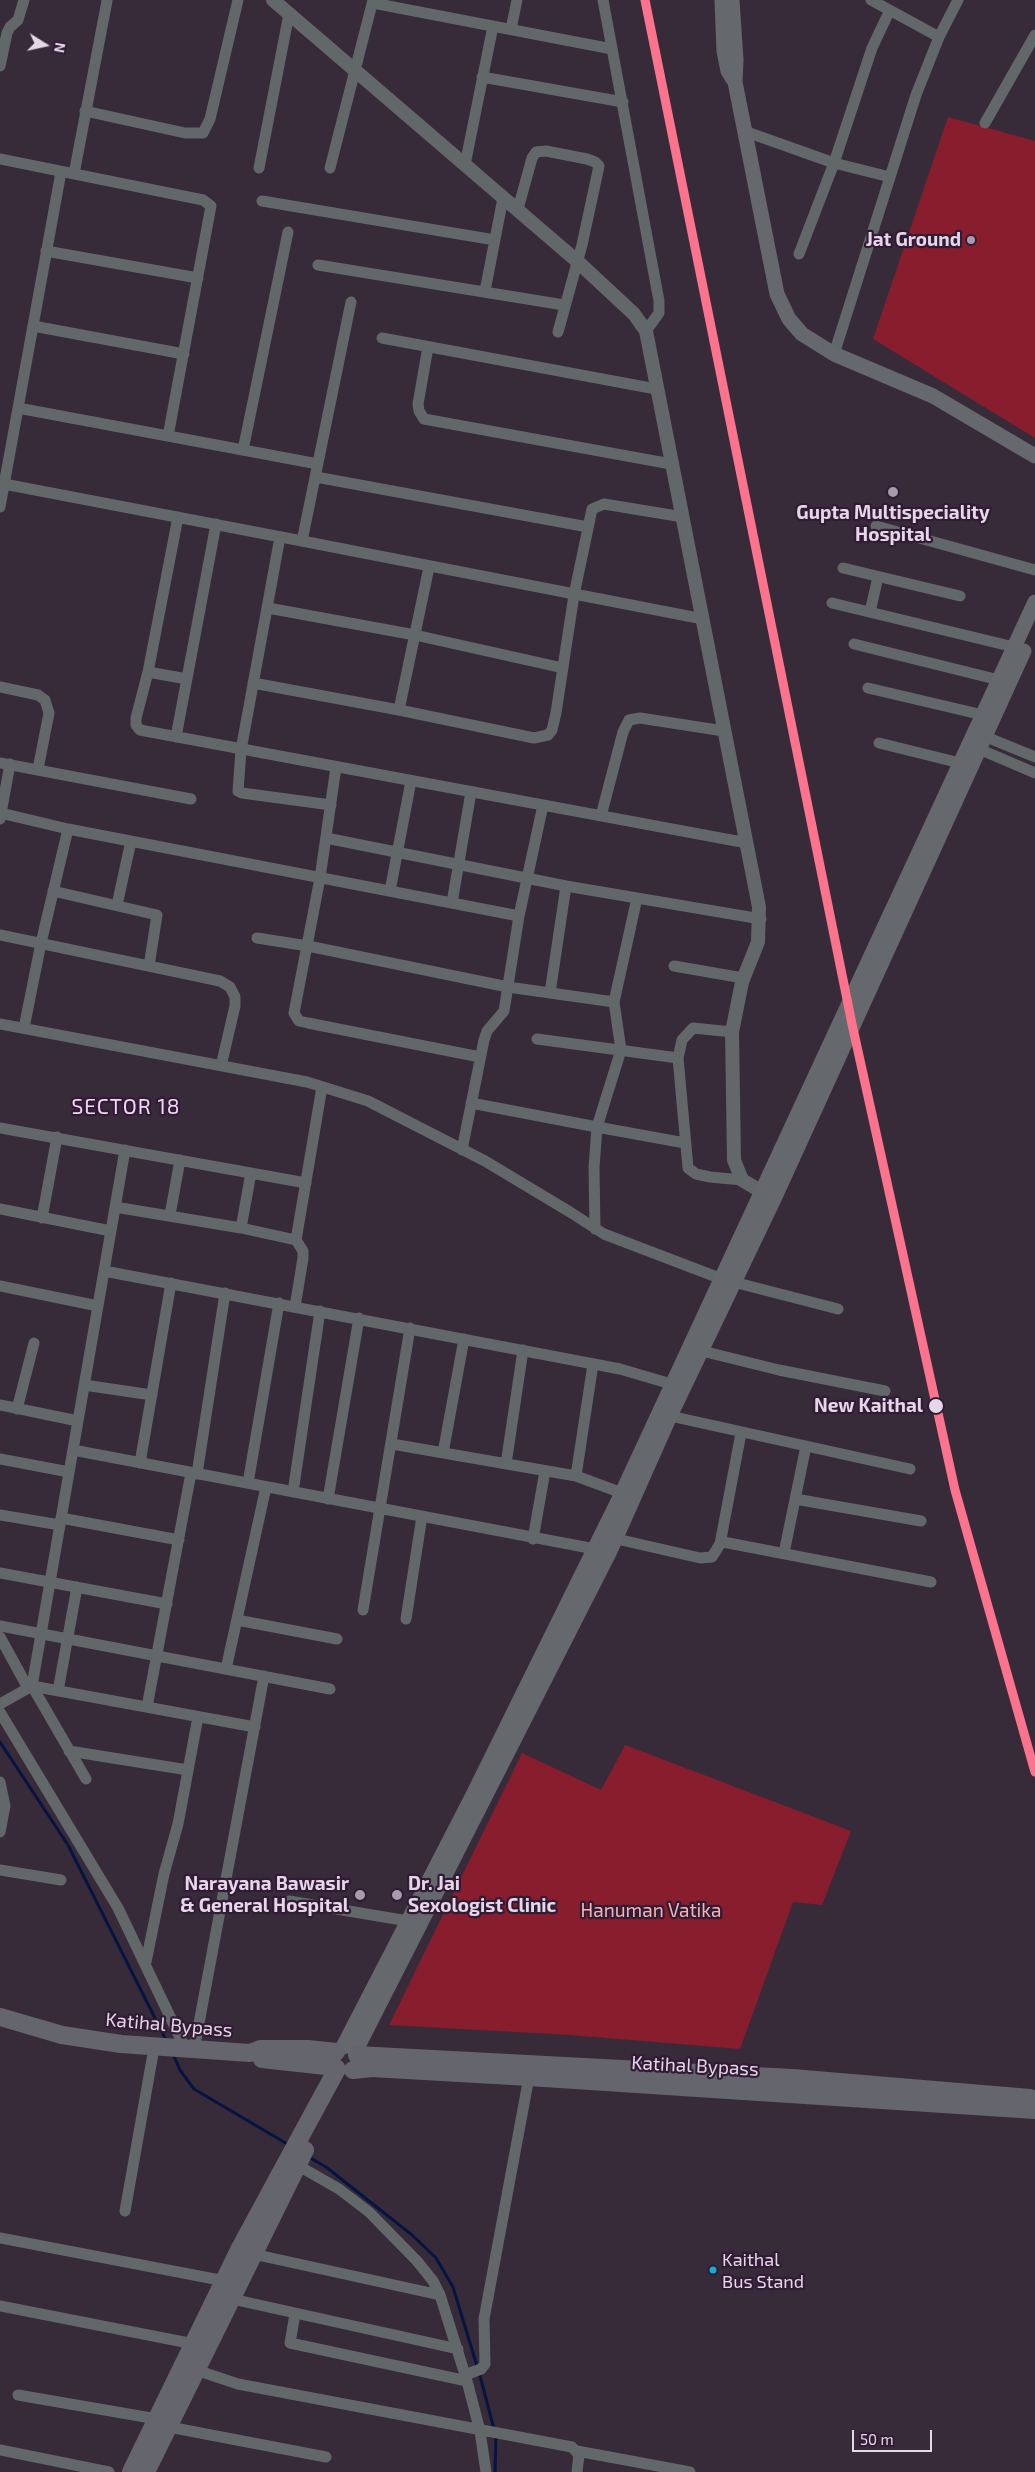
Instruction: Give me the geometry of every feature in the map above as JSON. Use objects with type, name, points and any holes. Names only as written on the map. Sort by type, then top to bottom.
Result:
[{"type":"main road","points":[[722,0],[724,51],[728,71],[735,82]]},
{"type":"main road","points":[[732,0],[736,60],[735,82],[777,294],[789,319],[802,334],[834,354],[933,396],[1035,456]]},
{"type":"main road","points":[[769,1196],[960,763],[977,741],[983,715],[1035,602]]},
{"type":"main road","points":[[146,2472],[194,2344],[225,2280],[298,2153],[604,1542],[622,1493],[678,1386],[769,1196],[977,741],[1035,627]]},
{"type":"main road","points":[[345,2061],[408,1921],[670,1416],[678,1386],[702,1351],[728,1280]]},
{"type":"main road","name":"Katihal Bypass","points":[[0,2018],[62,2035],[158,2048],[250,2053],[260,2049],[308,2049],[372,2068],[1035,2110]]},
{"type":"main road","name":"Katihal Bypass","points":[[345,2061],[792,2078],[1035,2098]]},
{"type":"main road","points":[[131,2472],[196,2370],[232,2299],[298,2153]]},
{"type":"street","points":[[0,66],[7,33],[10,27],[18,20],[24,0]]},
{"type":"street","points":[[74,174],[106,0]]},
{"type":"street","points":[[85,111],[184,133],[203,133],[210,119],[238,0]]},
{"type":"street","points":[[273,0],[577,261],[634,314],[646,332],[747,843],[760,919],[758,942],[743,978],[732,1032],[734,1160],[742,1180]]},
{"type":"street","points":[[511,30],[517,0]]},
{"type":"street","points":[[603,0],[659,301],[658,313],[646,332]]},
{"type":"street","points":[[870,0],[889,12],[939,37]]},
{"type":"street","points":[[834,354],[916,95],[939,37],[958,0]]},
{"type":"street","points":[[330,168],[373,2],[612,49]]},
{"type":"street","points":[[798,254],[834,163],[872,48],[889,12]]},
{"type":"street","points":[[259,168],[289,14]]},
{"type":"street","points":[[465,165],[493,26]]},
{"type":"street","points":[[985,123],[1035,35]]},
{"type":"street","points":[[482,77],[623,102]]},
{"type":"street","points":[[744,131],[834,163],[890,177]]},
{"type":"street","points":[[518,209],[532,158],[536,152],[546,152],[595,162],[599,166],[599,173],[558,332]]},
{"type":"street","points":[[0,159],[208,202],[212,210],[168,436]]},
{"type":"street","points":[[0,507],[61,172]]},
{"type":"street","points":[[485,291],[503,198]]},
{"type":"street","points":[[262,201],[494,240]]},
{"type":"street","points":[[243,450],[288,232]]},
{"type":"street","points":[[46,251],[198,278]]},
{"type":"street","points":[[318,265],[564,305]]},
{"type":"street","points":[[302,541],[351,302]]},
{"type":"street","points":[[33,326],[184,354]]},
{"type":"street","points":[[382,338],[656,389]]},
{"type":"street","points":[[428,346],[418,404],[419,411],[424,419],[671,464]]},
{"type":"street","points":[[18,408],[318,464]]},
{"type":"street","points":[[316,477],[588,527]]},
{"type":"street","points":[[2,489],[178,516],[703,619]]},
{"type":"street","points":[[253,683],[399,710],[534,738],[548,735],[552,730],[574,595],[592,509],[604,504],[683,517]]},
{"type":"street","points":[[178,516],[148,672],[136,718],[136,725],[140,730],[747,843]]},
{"type":"street","points":[[176,737],[216,524]]},
{"type":"street","points":[[876,526],[1035,570]]},
{"type":"street","points":[[280,537],[241,750],[238,791],[331,805]]},
{"type":"street","points":[[399,710],[429,566]]},
{"type":"street","points":[[843,568],[960,596]]},
{"type":"street","points":[[870,612],[878,576]]},
{"type":"street","points":[[832,603],[1014,647]]},
{"type":"street","points":[[268,608],[415,635],[563,668]]},
{"type":"street","points":[[854,644],[998,680]]},
{"type":"street","points":[[148,672],[187,679]]},
{"type":"street","points":[[0,687],[38,695],[45,700],[49,713],[38,770]]},
{"type":"street","points":[[868,688],[983,715]]},
{"type":"street","points":[[601,816],[623,732],[629,720],[640,718],[724,731]]},
{"type":"street","points":[[977,741],[1035,757]]},
{"type":"street","points":[[977,741],[1035,773]]},
{"type":"street","points":[[879,742],[960,763]]},
{"type":"street","points":[[191,799],[5,763],[1,816],[519,916]]},
{"type":"street","points":[[336,767],[320,878],[294,1013],[299,1020],[480,1057]]},
{"type":"street","points":[[390,891],[411,781]]},
{"type":"street","points":[[452,903],[471,792]]},
{"type":"street","points":[[462,1150],[480,1057],[487,1032],[504,1011],[519,916],[543,805]]},
{"type":"street","points":[[24,1028],[41,943],[68,829]]},
{"type":"street","points":[[326,838],[566,886],[760,919]]},
{"type":"street","points":[[117,905],[131,841]]},
{"type":"street","points":[[550,993],[566,886]]},
{"type":"street","points":[[53,891],[157,915],[150,966]]},
{"type":"street","points":[[595,1229],[594,1167],[597,1127],[621,1050],[614,1002],[637,898]]},
{"type":"street","points":[[0,935],[220,981],[230,987],[235,997],[235,1006],[221,1066]]},
{"type":"street","points":[[257,938],[308,946],[508,987],[614,1002]]},
{"type":"street","points":[[674,966],[743,978]]},
{"type":"street","points":[[0,1024],[322,1087],[368,1101],[462,1150],[570,1212],[595,1229],[620,1241],[728,1280],[838,1309]]},
{"type":"street","points":[[732,1032],[694,1028],[682,1040],[678,1058],[688,1168],[696,1174],[742,1180],[769,1196]]},
{"type":"street","points":[[537,1039],[678,1058]]},
{"type":"street","points":[[295,1307],[303,1258],[303,1251],[296,1240],[322,1087]]},
{"type":"street","points":[[471,1103],[685,1143]]},
{"type":"street","points":[[0,1128],[306,1183]]},
{"type":"street","points":[[42,1218],[57,1137]]},
{"type":"street","points":[[30,1687],[125,1150]]},
{"type":"street","points":[[170,1215],[180,1160]]},
{"type":"street","points":[[241,1228],[251,1173]]},
{"type":"street","points":[[115,1207],[170,1215],[296,1240]]},
{"type":"street","points":[[0,1209],[111,1231]]},
{"type":"street","points":[[104,1271],[593,1364],[642,1375],[678,1386]]},
{"type":"street","points":[[140,1463],[172,1284]]},
{"type":"street","points":[[0,1286],[98,1306]]},
{"type":"street","points":[[147,1707],[179,1540],[194,1473],[224,1294]]},
{"type":"street","points":[[248,1483],[279,1303]]},
{"type":"street","points":[[293,1492],[320,1311]]},
{"type":"street","points":[[328,1498],[359,1318]]},
{"type":"street","points":[[363,1610],[410,1328]]},
{"type":"street","points":[[443,1453],[464,1339]]},
{"type":"street","points":[[17,1409],[34,1343]]},
{"type":"street","points":[[506,1464],[523,1350]]},
{"type":"street","points":[[702,1351],[779,1370],[885,1390]]},
{"type":"street","points":[[576,1476],[593,1364]]},
{"type":"street","points":[[84,1385],[152,1396]]},
{"type":"street","points":[[0,1406],[78,1421]]},
{"type":"street","points":[[670,1416],[741,1433],[910,1468]]},
{"type":"street","points":[[73,1450],[533,1538],[604,1542],[700,1558],[712,1557],[720,1544],[741,1433]]},
{"type":"street","points":[[392,1444],[576,1476],[622,1493]]},
{"type":"street","points":[[784,1553],[806,1446]]},
{"type":"street","points":[[0,1459],[69,1472]]},
{"type":"street","points":[[533,1538],[545,1471]]},
{"type":"street","points":[[226,1669],[266,1487]]},
{"type":"street","points":[[795,1499],[921,1521]]},
{"type":"street","points":[[0,1515],[179,1540]]},
{"type":"street","points":[[406,1619],[422,1516]]},
{"type":"street","points":[[720,1544],[723,1542],[931,1582]]},
{"type":"street","points":[[0,1573],[167,1604]]},
{"type":"street","points":[[58,1691],[77,1587]]},
{"type":"street","points":[[237,1620],[337,1639]]},
{"type":"street","points":[[0,1626],[330,1689]]},
{"type":"street","points":[[0,1637],[86,1779]]},
{"type":"street","points":[[188,2050],[264,1676]]},
{"type":"street","points":[[0,1704],[30,1687],[255,1727]]},
{"type":"street","points":[[0,1712],[118,1908],[188,2050]]},
{"type":"street","points":[[146,1962],[164,1874],[178,1824],[198,1717]]},
{"type":"street","points":[[69,1751],[188,1770]]},
{"type":"street","points":[[0,1832],[5,1806],[1,1789]]},
{"type":"street","points":[[0,1870],[61,1880]]},
{"type":"street","points":[[289,1901],[408,1921]]},
{"type":"street","points":[[125,2211],[158,2048]]},
{"type":"street","points":[[295,2314],[290,2343],[471,2374],[485,2364],[484,2319],[529,2077]]},
{"type":"street","points":[[298,2153],[369,2212],[426,2270],[440,2296],[458,2349],[471,2374],[484,2432],[486,2472]]},
{"type":"street","points":[[0,2238],[225,2280]]},
{"type":"street","points":[[253,2254],[440,2296]]},
{"type":"street","points":[[232,2299],[458,2349]]},
{"type":"street","points":[[0,2306],[194,2344]]},
{"type":"street","points":[[196,2370],[238,2384],[572,2448],[577,2451],[658,2469],[690,2472]]},
{"type":"street","points":[[18,2395],[326,2457]]},
{"type":"street","points":[[0,2450],[109,2472]]},
{"type":"street","points":[[577,2451],[579,2461],[577,2472]]},
{"type":"green space","name":"Jat Ground","points":[[948,117],[1035,141],[1035,438],[873,339]]},
{"type":"green space","name":"Hanuman Vatika","points":[[625,1745],[851,1831],[822,1905],[793,1902],[740,2049],[570,2035],[389,2025],[522,1753],[601,1790]]},
{"type":"waterway","points":[[0,1742],[68,1845],[167,2042]]},
{"type":"waterway","points":[[173,2054],[180,2070],[194,2089],[289,2145]]},
{"type":"waterway","points":[[307,2156],[326,2167],[412,2235],[436,2258],[453,2287],[477,2366]]},
{"type":"waterway","points":[[479,2372],[494,2429]]},
{"type":"waterway","points":[[495,2472],[496,2435]]},
{"type":"transit line","points":[[645,0],[852,1024],[955,1490],[1035,1772]]},
{"type":"place","name":"Jat Ground","points":[[971,240]]},
{"type":"place","name":"Gupta Multispeciality Hospital","points":[[893,492]]},
{"type":"place","name":"New Kaithal","points":[[936,1406]]},
{"type":"place","name":"Narayana Bawasir & General Hospital","points":[[360,1895]]},
{"type":"place","name":"Dr. Jai Sexologist Clinic","points":[[397,1895]]},
{"type":"place","name":"Kaithal Bus Stand","points":[[713,2270]]},
{"type":"district","name":"SECTOR 18","points":[[126,1107]]}]
